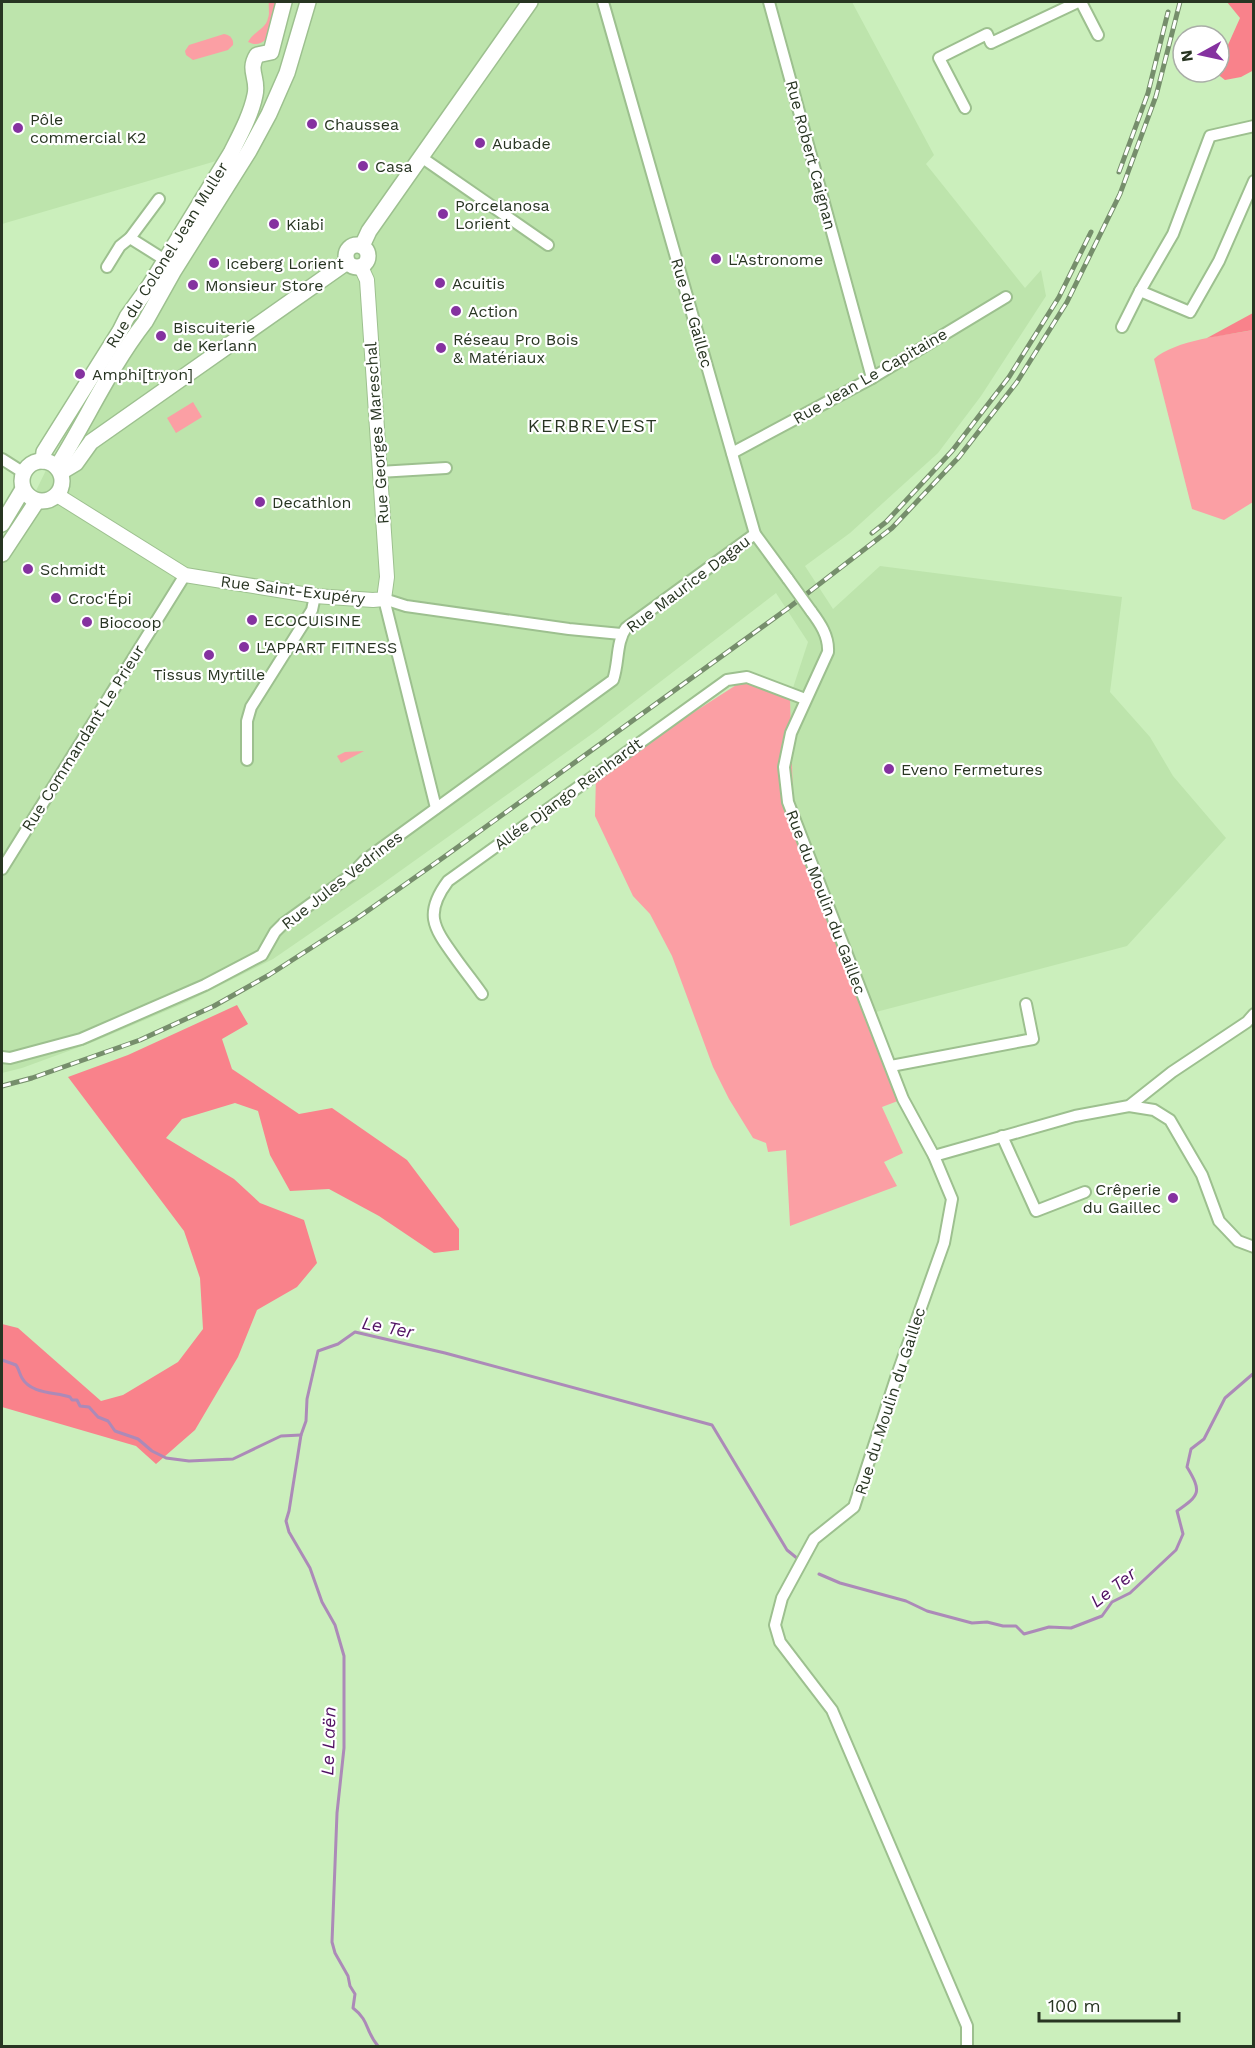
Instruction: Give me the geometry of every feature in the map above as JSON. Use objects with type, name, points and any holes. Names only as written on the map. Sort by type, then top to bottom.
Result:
[{"type":"main road","points":[[284,2],[271,52],[285,61],[288,68]]},
{"type":"main road","name":"Rue du Colonel Jean Muller","points":[[59,470],[93,402],[131,340],[145,322],[269,114],[288,68],[308,2]]},
{"type":"main road","points":[[59,470],[76,463],[91,442],[354,265],[345,255],[348,248],[355,245],[362,246],[369,231],[530,2]]},
{"type":"main road","name":"Rue du Colonel Jean Muller","points":[[43,461],[45,452],[120,332],[127,317],[216,179],[242,132],[255,97],[258,83],[252,72],[253,61],[257,55],[271,52]]},
{"type":"main road","points":[[50,462],[59,470],[63,484],[57,495],[48,501],[37,501],[29,497],[23,489],[24,473],[31,464],[50,462]]},
{"type":"main road","points":[[2,524],[23,489]]},
{"type":"main road","points":[[2,554],[37,501]]},
{"type":"street","name":"Rue du Gaillec","points":[[603,2],[755,534],[811,611]]},
{"type":"street","name":"Rue Robert Caignan","points":[[769,2],[872,378]]},
{"type":"street","points":[[965,108],[939,58],[987,34],[991,43],[1079,2],[1098,35]]},
{"type":"street","points":[[1122,327],[1173,234],[1210,136],[1254,126]]},
{"type":"street","points":[[421,157],[548,245]]},
{"type":"street","points":[[1142,287],[1190,312],[1219,261],[1254,181]]},
{"type":"street","points":[[107,267],[120,246],[130,238],[159,199]]},
{"type":"street","points":[[130,238],[165,260]]},
{"type":"street","name":"Rue Georges Mareschal","points":[[354,265],[366,280],[387,577],[384,599]]},
{"type":"street","name":"Rue Jean Le Capitaine","points":[[732,453],[872,378],[1006,297]]},
{"type":"street","points":[[2,459],[24,473]]},
{"type":"street","points":[[379,472],[446,468]]},
{"type":"street","name":"Rue Saint-Exupéry","points":[[57,495],[184,575],[315,596],[384,599],[406,606],[621,634]]},
{"type":"street","name":"Rue Maurice Dagau","points":[[621,634],[626,627],[755,534]]},
{"type":"street","name":"Rue Commandant Le Prieur","points":[[2,869],[184,575]]},
{"type":"street","points":[[247,760],[248,722],[251,707],[312,610],[315,596]]},
{"type":"street","points":[[384,599],[436,808]]},
{"type":"street","name":"Rue du Moulin du Gaillec","points":[[811,611],[820,623],[829,644],[826,659],[805,699],[791,733],[785,757],[784,778],[788,802],[903,1099],[934,1156],[952,1199],[944,1243],[897,1375],[854,1507],[814,1539],[782,1598],[775,1625],[780,1642],[832,1710],[967,2026],[967,2046]]},
{"type":"street","name":"Rue Jules Vedrines","points":[[6,1057],[81,1039],[205,985],[262,955],[275,932],[283,924],[351,875],[365,860],[613,680],[621,634]]},
{"type":"street","name":"Allée Django Reinhardt","points":[[482,994],[437,932],[435,902],[448,882],[727,680],[747,677],[805,699]]},
{"type":"street","points":[[891,1066],[1033,1039],[1026,1004]]},
{"type":"street","points":[[1129,1106],[1172,1072],[1247,1022],[1254,1014]]},
{"type":"street","points":[[934,1156],[1075,1116],[1129,1106],[1154,1110],[1170,1120],[1202,1175],[1219,1221],[1238,1241],[1254,1247]]},
{"type":"street","points":[[1002,1136],[1036,1211],[1085,1192]]},
{"type":"shaded area","points":[[2,2],[852,2],[934,155],[926,164],[1025,288],[1041,270],[1046,296],[981,396],[938,453],[850,533],[805,566],[833,609],[880,566],[1122,597],[1110,692],[1150,737],[1173,776],[1226,838],[1127,946],[876,1012],[793,797],[790,697],[808,642],[776,593],[596,731],[273,959],[187,1002],[93,1042],[2,1073],[2,546],[32,499],[50,462],[250,151],[2,224]]},
{"type":"shaded area","points":[[269,2],[276,2],[265,40],[252,44],[248,42],[267,22]]},
{"type":"shaded area","points":[[1227,2],[1253,2],[1254,70],[1241,77],[1231,79],[1231,38],[1240,18]]},
{"type":"shaded area","points":[[224,34],[230,36],[233,41],[233,45],[228,50],[193,60],[186,55],[185,51],[189,45]]},
{"type":"shaded area","points":[[1253,313],[1253,330],[1207,338]]},
{"type":"shaded area","points":[[1253,330],[1253,502],[1224,520],[1192,509],[1154,359],[1187,343]]},
{"type":"shaded area","points":[[193,402],[202,417],[176,433],[167,418]]},
{"type":"shaded area","points":[[744,680],[790,697],[793,797],[876,1012],[903,1099],[882,1107],[903,1153],[884,1162],[897,1186],[790,1226],[786,1150],[768,1152],[766,1143],[753,1138],[729,1099],[713,1067],[672,956],[650,914],[633,896],[595,816],[596,775]]},
{"type":"shaded area","points":[[364,751],[341,763],[337,756],[345,752]]},
{"type":"shaded area","points":[[237,1005],[248,1024],[222,1039],[232,1069],[299,1114],[332,1108],[407,1160],[459,1229],[459,1250],[434,1253],[379,1216],[329,1189],[290,1191],[270,1155],[258,1111],[235,1103],[182,1119],[166,1138],[234,1179],[260,1203],[304,1220],[317,1263],[297,1287],[257,1310],[238,1357],[195,1430],[156,1464],[136,1446],[2,1407],[2,1324],[18,1328],[101,1401],[123,1395],[178,1362],[203,1329],[200,1278],[184,1231],[68,1077],[128,1055]]},
{"type":"waterway","name":"Le Ter","points":[[378,2046],[362,2017],[353,2008],[355,1994],[332,1942],[337,1813],[344,1748],[344,1656],[335,1625],[322,1602],[310,1568],[289,1532],[286,1521],[301,1435],[306,1421],[307,1399],[318,1351],[338,1344],[355,1332],[445,1353],[712,1425],[787,1550],[798,1559]]},
{"type":"waterway","name":"Le Ter","points":[[2,1360],[16,1365],[22,1378],[31,1387],[77,1400],[80,1406],[89,1407],[98,1417],[108,1421],[115,1431],[138,1439],[152,1451],[166,1458],[189,1461],[233,1459],[281,1436],[301,1435]]},
{"type":"waterway","name":"Le Ter","points":[[819,1574],[840,1583],[906,1601],[927,1611],[972,1623],[987,1622],[1016,1626],[1024,1634],[1049,1627],[1071,1628],[1102,1616],[1112,1602],[1130,1593],[1176,1550],[1183,1534],[1177,1511],[1190,1501],[1196,1492],[1195,1482],[1187,1467],[1191,1449],[1204,1439],[1225,1398],[1254,1373]]},
{"type":"railway","points":[[2,1086],[32,1078],[140,1040],[214,1006],[269,975],[356,919],[444,857],[787,609],[892,528],[959,457],[1017,382],[1067,302],[1120,194],[1156,96],[1180,2]]},
{"type":"railway","points":[[1119,172],[1148,93],[1168,12]]},
{"type":"railway","points":[[872,533],[886,522],[952,451],[1009,377],[1059,297],[1091,232]]},
{"type":"place","name":"Chaussea","points":[[312,124]]},
{"type":"place","name":"Pôle commercial K2","points":[[18,128]]},
{"type":"place","name":"Aubade","points":[[480,143]]},
{"type":"place","name":"Casa","points":[[363,166]]},
{"type":"place","name":"Porcelanosa Lorient","points":[[443,214]]},
{"type":"place","name":"Kiabi","points":[[274,224]]},
{"type":"place","name":"L'Astronome","points":[[716,259]]},
{"type":"place","name":"Iceberg Lorient","points":[[214,263]]},
{"type":"place","name":"Acuitis","points":[[440,283]]},
{"type":"place","name":"Monsieur Store","points":[[193,285]]},
{"type":"place","name":"Action","points":[[456,311]]},
{"type":"place","name":"Biscuiterie de Kerlann","points":[[161,336]]},
{"type":"place","name":"Réseau Pro Bois & Matériaux","points":[[441,348]]},
{"type":"place","name":"Amphi[tryon]","points":[[80,374]]},
{"type":"place","name":"Decathlon","points":[[260,502]]},
{"type":"place","name":"Schmidt","points":[[28,569]]},
{"type":"place","name":"Croc'Épi","points":[[56,598]]},
{"type":"place","name":"ECOCUISINE","points":[[252,620]]},
{"type":"place","name":"Biocoop","points":[[87,622]]},
{"type":"place","name":"L'APPART FITNESS","points":[[244,647]]},
{"type":"place","name":"Tissus Myrtille","points":[[209,655]]},
{"type":"place","name":"Eveno Fermetures","points":[[889,769]]},
{"type":"place","name":"Crêperie du Gaillec","points":[[1173,1198]]},
{"type":"district","name":"KERBREVEST","points":[[593,425]]},
{"type":"water label","name":"Le Laën","points":[[328,1741]]}]
